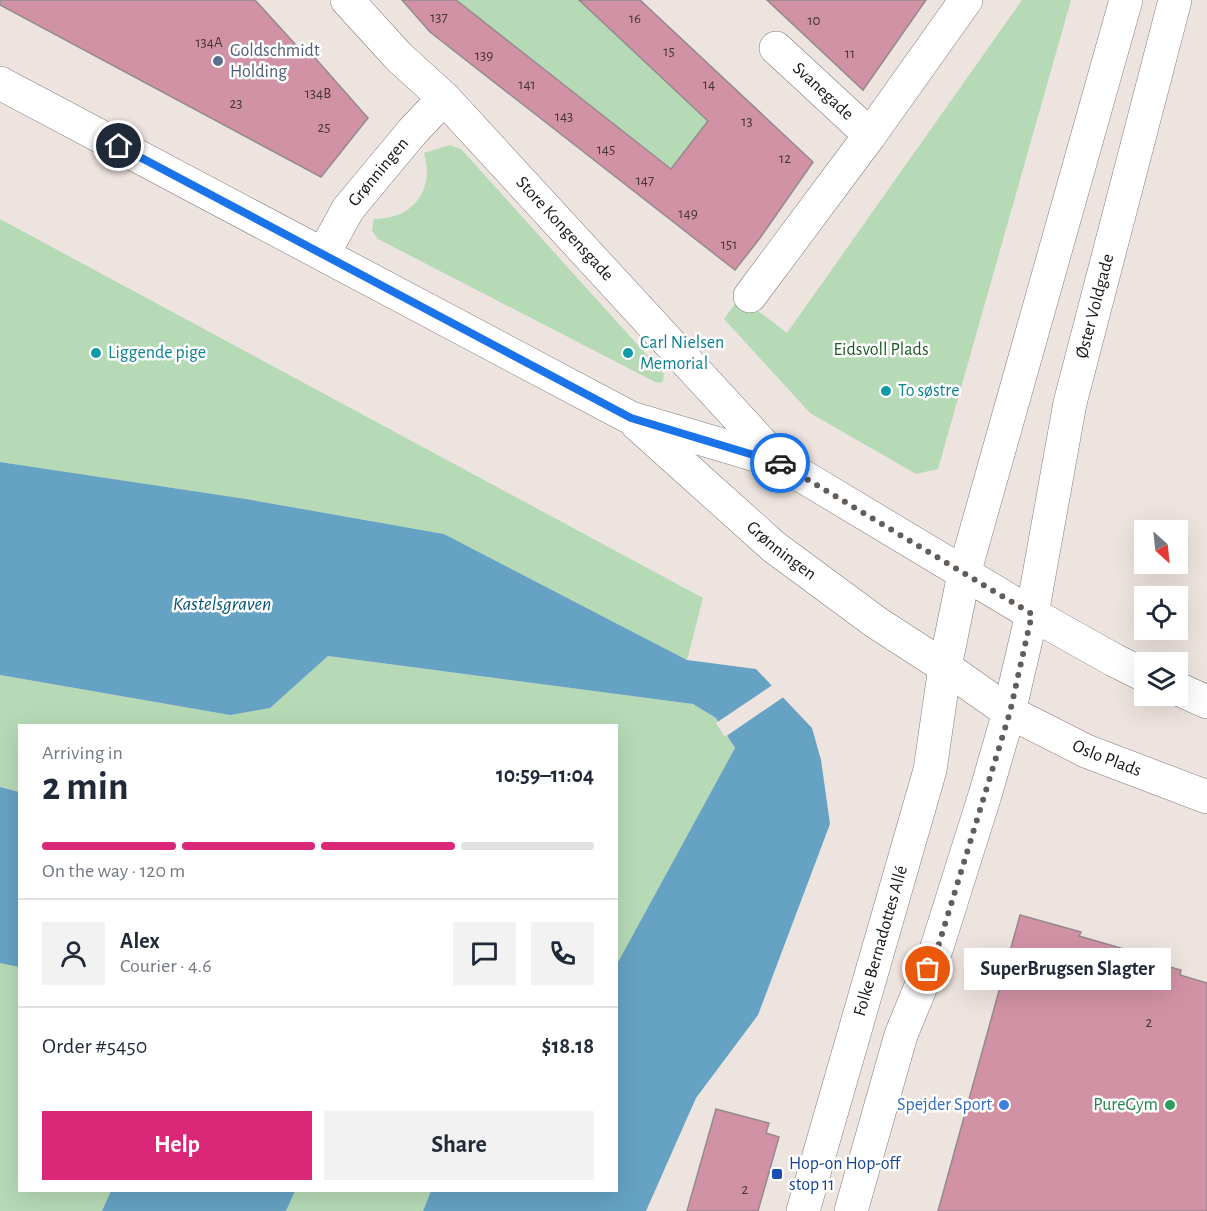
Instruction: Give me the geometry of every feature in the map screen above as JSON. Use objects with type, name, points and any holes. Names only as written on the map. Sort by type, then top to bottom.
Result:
[{"type":"main road","name":"Store Kongensgade","points":[[347,0],[399,57],[444,98],[779,462]]},
{"type":"main road","points":[[750,296],[870,135],[966,0]]},
{"type":"main road","points":[[964,574],[1126,0]]},
{"type":"main road","name":"Øster Voldgade","points":[[1010,712],[1032,614],[1070,404],[1175,0]]},
{"type":"main road","name":"Svanegade","points":[[776,48],[870,135]]},
{"type":"main road","name":"Grønningen","points":[[0,83],[631,418],[779,462],[1032,614]]},
{"type":"main road","name":"Grønningen","points":[[324,254],[348,209],[412,132],[444,98]]},
{"type":"main road","name":"Grønningen","points":[[631,418],[774,547],[877,622],[1010,712]]},
{"type":"main road","name":"Folke Bernadottes Allé","points":[[803,1211],[930,770],[945,667],[964,574]]},
{"type":"main road","points":[[1032,614],[1134,670]]},
{"type":"main road","points":[[1188,693],[1207,702]]},
{"type":"main road","points":[[851,1211],[901,1035],[938,947],[1010,712]]},
{"type":"main road","name":"Oslo Plads","points":[[1010,712],[1086,751],[1207,796]]},
{"type":"green space","points":[[456,0],[579,0],[789,196],[760,238]]},
{"type":"green space","name":"Eidsvoll Plads","points":[[1022,0],[1071,0],[938,469],[916,474],[810,413],[724,319],[740,297],[787,333]]},
{"type":"green space","points":[[450,145],[461,149],[664,374],[663,381],[655,382],[378,239],[372,231],[374,219],[400,214],[418,200],[423,191],[427,167],[424,153]]},
{"type":"green space","points":[[0,219],[703,598],[687,660],[444,534],[246,499],[0,462]]},
{"type":"green space","points":[[328,656],[693,704],[716,718],[735,748],[618,962],[618,724],[18,724],[18,792],[0,787],[0,675],[230,715],[270,707]]},
{"type":"green space","points":[[0,963],[18,967],[18,1192],[111,1192],[102,1211],[0,1211]]},
{"type":"green space","points":[[295,1192],[431,1192],[423,1211],[286,1211]]},
{"type":"water","name":"Kastelsgraven","points":[[0,462],[246,499],[444,534],[687,660],[756,669],[812,728],[821,760],[830,824],[758,1015],[696,1098],[646,1211],[423,1211],[431,1192],[618,1192],[618,962],[735,748],[716,718],[693,704],[328,656],[270,708],[230,715],[0,675]]},
{"type":"water","points":[[0,787],[18,792],[18,967],[0,963]]},
{"type":"water","points":[[111,1192],[295,1192],[286,1211],[102,1211]]},
{"type":"pier","points":[[774,684],[785,696],[725,737],[716,723]]},
{"type":"building","points":[[0,0],[255,0],[305,55],[309,51],[368,118],[321,177],[0,5]]},
{"type":"building","points":[[402,0],[456,0],[671,169],[708,121],[579,0],[640,0],[813,162],[735,270],[430,32]]},
{"type":"building","points":[[767,0],[926,0],[863,90]]},
{"type":"building","points":[[1020,915],[1081,932],[1079,936],[1131,951],[1130,956],[1181,970],[1180,975],[1207,983],[1207,1211],[938,1211]]},
{"type":"building","points":[[716,1109],[769,1123],[766,1133],[779,1137],[758,1211],[687,1211]]},
{"type":"way so far","points":[[780,463],[1032,614],[1010,712],[938,947],[928,969]]},
{"type":"place","name":"Goldschmidt Holding","points":[[218,61]]},
{"type":"place","name":"Liggende pige","points":[[96,353]]},
{"type":"place","name":"Carl Nielsen Memorial","points":[[628,353]]},
{"type":"place","name":"To søstre","points":[[886,391]]},
{"type":"place","name":"SuperBrugsen Slagter","points":[[928,969]]},
{"type":"place","name":"Spejder Sport","points":[[1004,1105]]},
{"type":"place","name":"PureGym","points":[[1170,1105]]},
{"type":"place","name":"Hop-on Hop-off stop 11","points":[[777,1174]]},
{"type":"route","points":[[119,146],[631,418],[780,463]]}]
